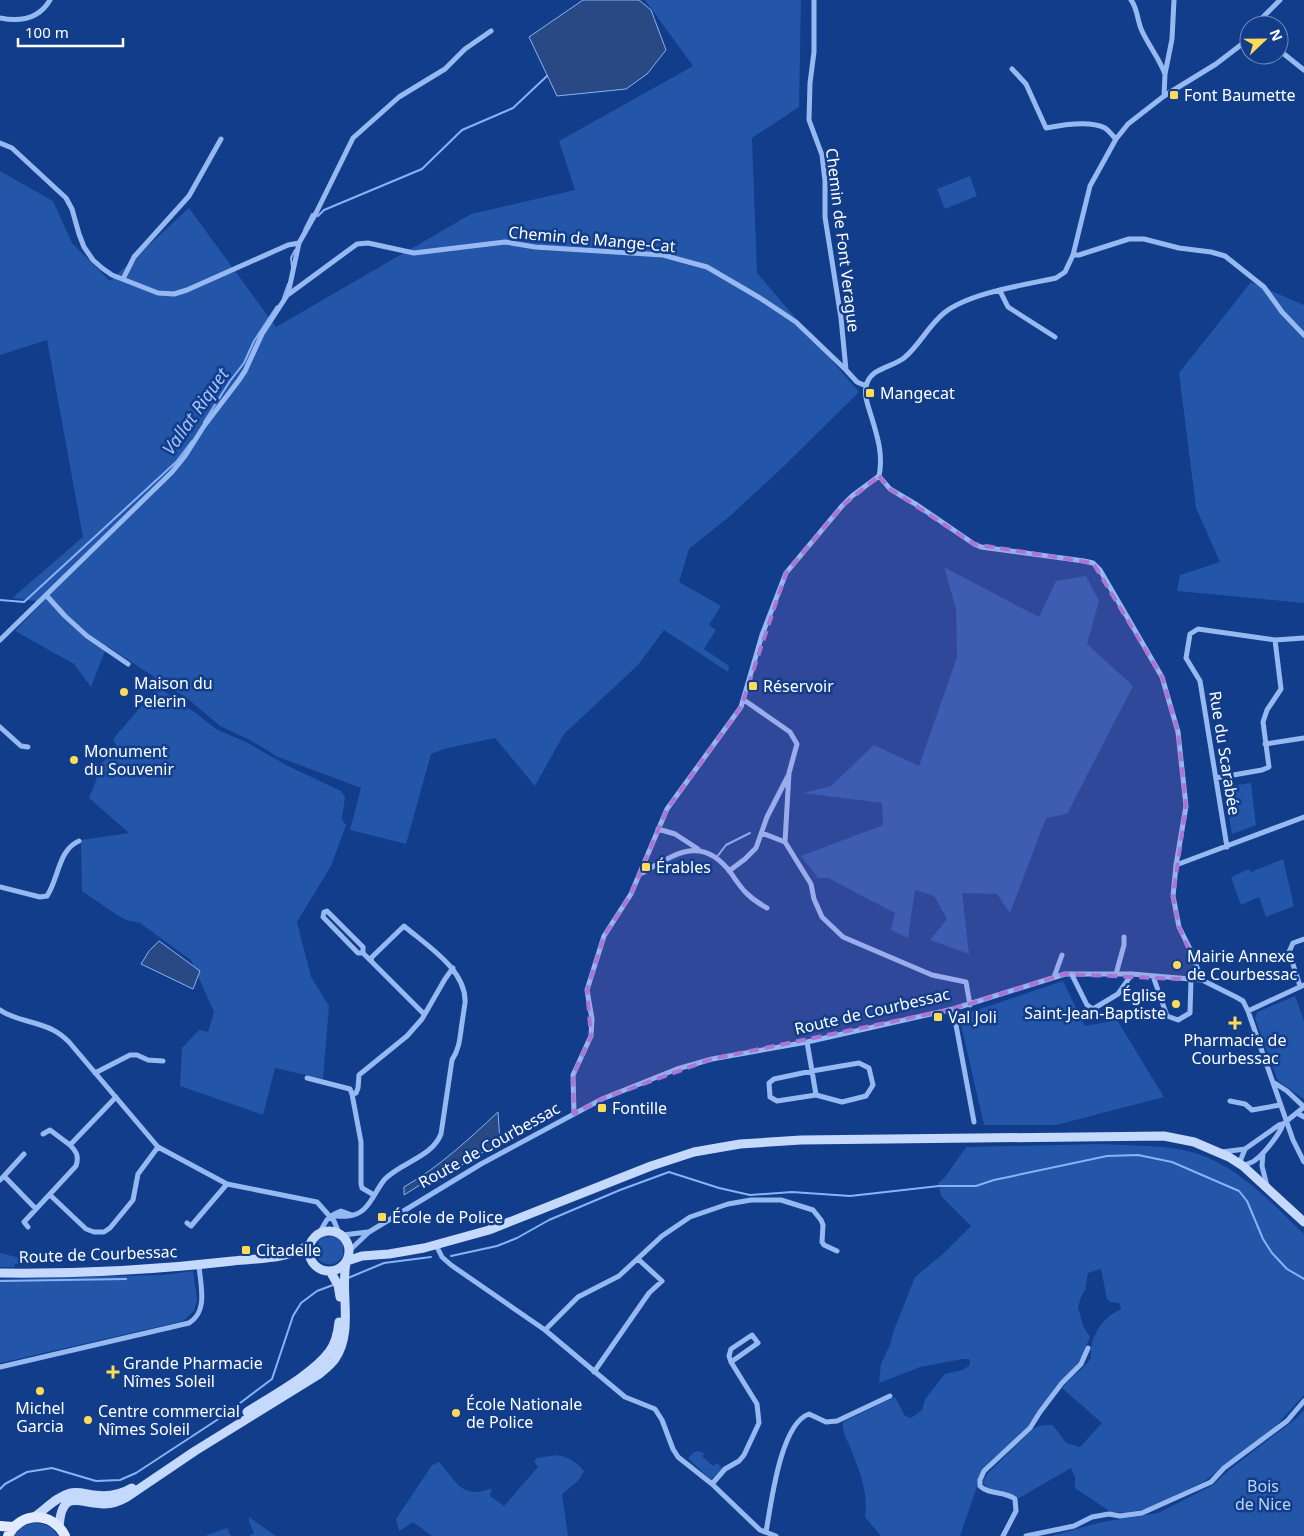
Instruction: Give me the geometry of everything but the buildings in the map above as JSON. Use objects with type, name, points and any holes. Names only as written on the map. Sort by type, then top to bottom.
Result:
[{"type":"main road","points":[[0,1526],[10,1531],[19,1522],[34,1517],[48,1519],[62,1532]]},
{"type":"street","points":[[0,18],[15,21],[32,17],[42,11],[50,0]]},
{"type":"street","name":"Chemin de Font Verague","points":[[814,0],[814,52],[810,83],[809,120],[822,155],[825,181],[825,218],[846,370]]},
{"type":"street","points":[[1131,0],[1134,4],[1141,30],[1166,74]]},
{"type":"street","points":[[1164,96],[1172,39],[1174,0]]},
{"type":"street","points":[[1264,15],[1280,0]]},
{"type":"street","points":[[0,640],[151,493],[186,456],[204,426],[245,371],[262,334],[288,294],[299,243],[353,138],[399,96],[446,68],[465,49],[491,31]]},
{"type":"street","points":[[574,1114],[573,1075],[591,1036],[592,1018],[587,990],[604,936],[642,873],[667,809],[741,707],[762,635],[786,573],[842,506],[859,490],[879,476],[882,463],[880,446],[865,395],[866,386],[875,373],[903,359],[932,324],[957,304],[971,298],[1056,278],[1065,272],[1073,255],[1090,186],[1116,140],[1128,124],[1164,96],[1216,64],[1239,46]]},
{"type":"street","points":[[1289,58],[1304,70]]},
{"type":"street","points":[[1012,69],[1026,84],[1046,128],[1069,123],[1095,126],[1105,128],[1116,140]]},
{"type":"street","points":[[123,279],[134,257],[189,196],[221,140]]},
{"type":"street","points":[[0,143],[12,148],[66,198],[72,209],[78,234],[93,260],[102,268],[123,279],[158,293],[174,294],[202,285],[288,245],[299,243]]},
{"type":"street","points":[[1073,255],[1079,255],[1136,238],[1179,248],[1218,254],[1232,261],[1264,287],[1282,312],[1304,335]]},
{"type":"street","name":"Chemin de Mange-Cat","points":[[288,294],[358,244],[368,243],[414,253],[505,242],[534,247],[663,254],[707,267],[760,298],[796,322],[846,370]]},
{"type":"street","points":[[1000,291],[1008,307],[1055,337]]},
{"type":"street","points":[[846,370],[857,382],[866,386]]},
{"type":"street","points":[[879,476],[890,489],[918,505],[980,547],[1084,561],[1093,563],[1100,570],[1162,677],[1178,732],[1186,806],[1173,896],[1176,918],[1202,980]]},
{"type":"street","points":[[46,595],[65,616],[88,636],[128,664]]},
{"type":"street","name":"Rue du Scarabée","points":[[1227,846],[1200,681],[1186,658],[1190,634],[1198,629],[1275,640],[1304,638]]},
{"type":"street","points":[[1216,778],[1262,770],[1269,767],[1262,722],[1267,710],[1281,689],[1275,640]]},
{"type":"street","points":[[729,871],[756,848],[767,817],[789,773],[797,744],[790,732],[744,700]]},
{"type":"street","points":[[0,728],[21,746],[28,747]]},
{"type":"street","points":[[1265,744],[1304,738]]},
{"type":"street","points":[[784,842],[789,773]]},
{"type":"street","points":[[1176,865],[1304,817]]},
{"type":"street","points":[[658,829],[675,834],[714,857],[729,871],[742,890],[753,901],[767,908]]},
{"type":"street","points":[[762,833],[784,842],[811,884],[814,899],[822,917],[843,937],[932,975],[966,982],[970,1005]]},
{"type":"street","points":[[0,887],[40,897],[47,896],[52,888],[64,855],[71,844],[79,841]]},
{"type":"street","points":[[642,873],[686,851],[698,849]]},
{"type":"street","points":[[364,953],[358,953],[340,935],[322,916],[324,912],[327,911],[363,947],[364,953],[371,961],[424,1014]]},
{"type":"street","points":[[348,1256],[342,1268],[330,1272],[323,1271],[313,1263],[309,1251],[310,1244],[330,1216],[341,1211],[352,1215],[364,1210],[385,1179],[438,1142],[441,1134],[452,1060],[458,1051],[465,1003],[462,983],[453,968],[404,926],[372,957],[371,961]]},
{"type":"street","points":[[1116,974],[1124,945],[1124,937]]},
{"type":"street","points":[[1248,1011],[1302,985],[1289,952],[1293,943],[1304,939]]},
{"type":"street","points":[[1054,977],[1062,955]]},
{"type":"street","points":[[352,1094],[356,1093],[358,1088],[359,1075],[406,1036],[422,1019],[453,968]]},
{"type":"street","points":[[1072,974],[1087,1005],[1093,1009],[1118,994],[1132,974]]},
{"type":"street","name":"Route de Courbessac","points":[[348,1256],[369,1232],[481,1164],[602,1099],[677,1070],[719,1058],[806,1042],[970,1005],[1054,977],[1072,974],[1132,974],[1202,980],[1243,1001],[1285,1122],[1304,1162]]},
{"type":"street","points":[[1153,976],[1167,1016],[1178,1020],[1190,1013],[1191,979]]},
{"type":"street","points":[[953,1009],[974,1122]]},
{"type":"street","points":[[0,1010],[8,1015],[51,1029],[69,1042],[158,1147],[227,1184],[317,1202],[334,1221],[346,1240],[348,1256],[344,1274],[344,1328],[342,1345],[334,1360],[318,1375],[195,1451],[127,1497],[116,1502],[104,1504],[84,1500],[71,1501],[63,1508],[61,1513],[62,1532]]},
{"type":"street","points":[[806,1042],[816,1095]]},
{"type":"street","points":[[95,1073],[130,1055],[137,1055],[148,1060],[163,1061]]},
{"type":"street","points":[[859,1063],[869,1068],[874,1085],[866,1096],[842,1102],[816,1095],[777,1102],[770,1097],[769,1083],[774,1079],[859,1063]]},
{"type":"street","points":[[307,1078],[350,1088],[361,1142],[361,1184],[362,1188],[374,1195]]},
{"type":"street","points":[[1219,1153],[1245,1149],[1304,1107],[1287,1091],[1272,1082]]},
{"type":"street","points":[[70,1145],[116,1097]]},
{"type":"street","points":[[1230,1101],[1245,1104],[1252,1110],[1280,1105]]},
{"type":"street","points":[[1296,1113],[1304,1117]]},
{"type":"street","points":[[1241,1165],[1254,1161],[1264,1152],[1282,1129],[1285,1122]]},
{"type":"street","points":[[28,1227],[24,1222],[76,1166],[78,1159],[76,1152],[70,1145],[50,1130],[43,1134]]},
{"type":"street","points":[[348,1256],[389,1254],[436,1245],[489,1230],[651,1166],[694,1152],[740,1144],[801,1140],[1164,1136],[1194,1142],[1241,1165],[1304,1222]]},
{"type":"street","points":[[50,1194],[86,1228],[94,1232],[104,1232],[110,1228],[133,1200],[138,1174],[158,1147]]},
{"type":"street","points":[[1241,1165],[1245,1149]]},
{"type":"street","points":[[1264,1152],[1262,1166],[1269,1191]]},
{"type":"street","points":[[24,1154],[2,1178],[36,1209]]},
{"type":"street","points":[[187,1223],[191,1226],[227,1184]]},
{"type":"street","points":[[545,1330],[578,1297],[619,1276],[662,1236],[690,1217],[728,1204],[763,1199],[781,1200],[812,1210],[823,1225],[822,1242],[824,1245],[837,1251]]},
{"type":"street","points":[[319,1233],[326,1231],[341,1234]]},
{"type":"street","name":"Route de Courbessac","points":[[341,1234],[369,1232]]},
{"type":"street","name":"Route de Courbessac","points":[[288,1256],[310,1244]]},
{"type":"street","points":[[436,1245],[442,1257],[451,1265],[545,1330],[625,1396],[655,1410],[660,1416],[678,1457],[712,1484],[751,1523],[760,1530],[776,1536]]},
{"type":"street","name":"Route de Courbessac","points":[[0,1273],[58,1274],[132,1271],[288,1256],[308,1260],[313,1263]]},
{"type":"street","points":[[594,1372],[644,1300],[662,1281],[638,1259]]},
{"type":"street","points":[[0,1367],[194,1321],[200,1311],[202,1299],[199,1265]]},
{"type":"street","points":[[34,1517],[58,1498],[73,1492],[103,1496],[126,1492],[311,1370],[330,1351],[339,1326],[339,1288],[330,1272]]},
{"type":"street","points":[[712,1484],[725,1469],[739,1461],[744,1455],[759,1423],[757,1404],[731,1362],[729,1356],[731,1349],[752,1335],[758,1343],[731,1362]]},
{"type":"street","points":[[1003,1536],[1016,1511],[1015,1499],[984,1489],[980,1486],[980,1480],[984,1472],[1030,1428],[1062,1383],[1081,1364],[1088,1348]]},
{"type":"street","points":[[766,1532],[776,1474],[786,1443],[800,1418],[809,1414],[826,1422],[837,1422],[890,1396]]},
{"type":"street","points":[[1026,1536],[1074,1526],[1092,1517],[1109,1514],[1120,1516],[1142,1513],[1211,1482],[1224,1468],[1287,1421],[1304,1401]]},
{"type":"highlighted area","points":[[879,476],[890,489],[974,544],[1093,563],[1162,677],[1178,732],[1186,806],[1173,896],[1179,927],[1202,980],[1065,974],[953,1009],[712,1059],[602,1099],[574,1114],[573,1075],[591,1036],[587,990],[604,936],[631,894],[667,809],[741,707],[786,573],[842,506]]},
{"type":"green space","points":[[645,0],[801,0],[799,107],[752,138],[757,273],[859,392],[782,468],[730,516],[689,549],[679,582],[721,606],[709,625],[716,630],[704,649],[729,666],[728,672],[664,630],[638,665],[564,734],[535,786],[495,738],[444,749],[431,754],[406,844],[350,830],[361,788],[278,757],[250,740],[220,726],[188,699],[107,646],[91,687],[74,664],[15,631],[43,602],[12,598],[83,537],[47,340],[0,355],[0,171],[53,201],[72,243],[110,281],[189,208],[276,327],[471,214],[575,190],[559,141],[693,66]]},
{"type":"green space","points":[[970,176],[977,196],[945,209],[937,189]]},
{"type":"green space","points":[[1251,282],[1304,305],[1304,603],[1177,591],[1180,575],[1220,562],[1196,508],[1179,373]]},
{"type":"green space","points":[[944,567],[1039,617],[1056,581],[1086,576],[1099,601],[1087,644],[1133,686],[1067,814],[1046,818],[1010,913],[997,894],[962,893],[969,954],[930,940],[947,919],[934,896],[915,890],[908,938],[891,930],[895,913],[828,878],[818,878],[801,856],[883,825],[882,803],[803,793],[831,786],[874,745],[919,766],[957,657],[956,609]]},
{"type":"green space","points":[[158,687],[216,729],[246,742],[288,766],[341,791],[345,797],[342,819],[346,825],[331,866],[297,922],[311,977],[329,1006],[323,1079],[275,1068],[263,1115],[180,1086],[182,1048],[199,1030],[208,1032],[214,1012],[191,960],[140,923],[126,920],[82,891],[81,840],[129,833],[89,798],[100,764],[119,750],[113,739]]},
{"type":"green space","points":[[1251,783],[1256,825],[1232,834],[1224,787]]},
{"type":"green space","points":[[1283,859],[1294,906],[1266,917],[1259,897],[1241,905],[1231,877],[1249,869],[1251,872]]},
{"type":"green space","points":[[1063,981],[1085,1026],[1117,1020],[1164,1097],[1056,1125],[984,1125],[959,1016]]},
{"type":"green space","points":[[1295,996],[1304,1021],[1304,1099],[1278,1081],[1255,1018],[1257,1012]]},
{"type":"green space","points":[[1100,1144],[1174,1148],[1213,1160],[1242,1177],[1304,1234],[1304,1395],[1272,1430],[1203,1482],[1146,1509],[1126,1513],[1111,1512],[1075,1488],[1075,1477],[1071,1468],[1019,1498],[987,1488],[983,1482],[987,1474],[1034,1428],[1043,1425],[1053,1425],[1066,1443],[1080,1447],[1102,1423],[1062,1388],[1091,1358],[1092,1343],[1102,1323],[1120,1310],[1121,1307],[1119,1303],[1110,1302],[1107,1299],[1101,1269],[1088,1273],[1085,1290],[1078,1307],[1083,1326],[1090,1337],[1079,1362],[1040,1408],[1028,1427],[982,1472],[960,1536],[881,1536],[865,1517],[866,1500],[863,1484],[844,1434],[843,1422],[895,1397],[905,1416],[911,1418],[922,1410],[925,1399],[945,1374],[962,1370],[969,1366],[970,1362],[969,1359],[963,1359],[920,1367],[879,1383],[881,1364],[915,1277],[944,1253],[971,1226],[941,1196],[938,1183],[945,1177],[966,1147]]},
{"type":"green space","points":[[327,1235],[327,1238],[331,1236],[338,1238],[343,1244],[343,1256],[336,1263],[332,1264],[323,1263],[316,1257],[314,1252],[317,1251],[319,1243],[317,1241]]},
{"type":"green space","points":[[0,1253],[24,1259],[27,1263],[15,1264],[14,1267],[0,1267]]},
{"type":"green space","points":[[193,1271],[197,1300],[194,1311],[183,1321],[0,1363],[0,1279],[163,1275]]},
{"type":"green space","name":"Bois de Nice","points":[[1304,1410],[1304,1536],[1051,1536],[1102,1522],[1158,1513],[1213,1485],[1229,1470],[1298,1417]]},
{"type":"green space","points":[[697,1451],[705,1453],[702,1456],[713,1466],[717,1463],[722,1468],[711,1480],[688,1458]]},
{"type":"green space","points":[[557,1455],[572,1460],[584,1471],[579,1480],[562,1494],[568,1536],[432,1536],[413,1522],[399,1531],[396,1519],[432,1465],[439,1462],[455,1482],[470,1491],[477,1492],[492,1489],[490,1496],[504,1506],[538,1467],[534,1461],[537,1458]]},
{"type":"green space","points":[[249,1517],[276,1536],[249,1536],[254,1533]]},
{"type":"green space","points":[[33,1523],[47,1526],[58,1536],[14,1536],[22,1528]]},
{"type":"green space","points":[[227,1528],[231,1536],[206,1536],[207,1535]]},
{"type":"shaded area","points":[[583,0],[639,0],[651,10],[666,50],[647,74],[626,89],[557,96],[529,37]]},
{"type":"shaded area","points":[[159,941],[200,971],[193,989],[141,964],[149,951]]},
{"type":"shaded area","points":[[498,1112],[500,1142],[427,1186],[423,1183],[404,1195],[404,1187],[441,1162]]},
{"type":"waterway","name":"Vallat Riquet","points":[[318,216],[324,210],[422,169],[462,130],[513,108],[547,76]]},
{"type":"waterway","name":"Vallat Riquet","points":[[304,230],[312,214]]},
{"type":"waterway","name":"Vallat Riquet","points":[[292,267],[291,258],[295,250]]},
{"type":"waterway","name":"Vallat Riquet","points":[[283,298],[288,284]]},
{"type":"waterway","name":"Vallat Riquet","points":[[204,422],[244,363],[254,341],[277,306]]},
{"type":"waterway","name":"Vallat Riquet","points":[[0,600],[24,602],[176,462],[192,441]]},
{"type":"waterway","points":[[716,858],[726,845],[750,833]]},
{"type":"waterway","points":[[451,1256],[497,1246],[517,1238],[549,1220],[669,1172],[719,1188],[750,1195],[792,1192],[850,1196],[939,1186],[976,1186],[994,1180],[1107,1156],[1138,1155],[1172,1162],[1239,1191],[1247,1201],[1263,1239],[1272,1253],[1287,1269],[1304,1279]]},
{"type":"waterway","points":[[348,1278],[384,1263],[431,1257]]},
{"type":"waterway","points":[[0,1281],[126,1279]]},
{"type":"waterway","points":[[0,1489],[5,1484],[27,1472],[52,1468],[96,1481],[120,1480],[136,1473],[223,1416],[272,1379],[293,1316],[301,1303],[317,1291],[333,1285]]},
{"type":"place","name":"Font Baumette","points":[[1174,95]]},
{"type":"place","name":"Mangecat","points":[[870,393]]},
{"type":"place","name":"Réservoir","points":[[753,686]]},
{"type":"place","name":"Maison du Pelerin","points":[[124,692]]},
{"type":"place","name":"Monument du Souvenir","points":[[74,760]]},
{"type":"place","name":"Érables","points":[[646,867]]},
{"type":"place","name":"Mairie Annexe de Courbessac","points":[[1177,965]]},
{"type":"place","name":"Église Saint-Jean-Baptiste","points":[[1176,1004]]},
{"type":"place","name":"Val Joli","points":[[938,1017]]},
{"type":"place","name":"Pharmacie de Courbessac","points":[[1235,1023]]},
{"type":"place","name":"Fontille","points":[[602,1108]]},
{"type":"place","name":"École de Police","points":[[382,1217]]},
{"type":"place","name":"Citadelle","points":[[246,1250]]},
{"type":"place","name":"Grande Pharmacie Nîmes Soleil","points":[[113,1372]]},
{"type":"place","name":"Michel Garcia","points":[[40,1391]]},
{"type":"place","name":"École Nationale de Police","points":[[456,1413]]},
{"type":"place","name":"Centre commercial Nîmes Soleil","points":[[88,1420]]}]
